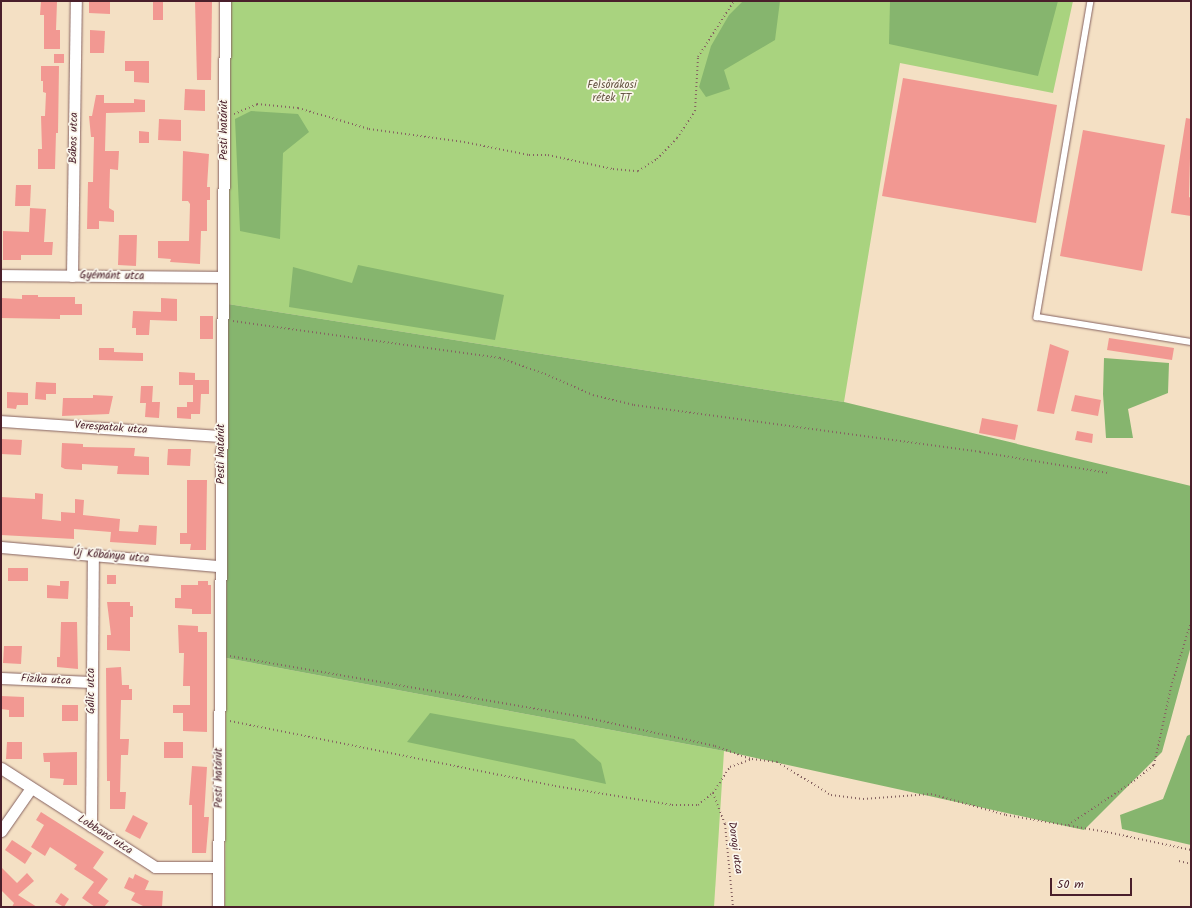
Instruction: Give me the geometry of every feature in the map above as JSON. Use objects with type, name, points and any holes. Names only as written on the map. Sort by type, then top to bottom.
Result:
[{"type":"street","name":"Bábos utca","points":[[72,276],[76,1]]},
{"type":"street","name":"Pesti határút","points":[[218,907],[225,1]]},
{"type":"street","name":"Gyémánt utca","points":[[1,275],[223,277]]},
{"type":"street","name":"Verespatak utca","points":[[1,421],[222,436]]},
{"type":"street","name":"Új Kőbánya utca","points":[[1,547],[220,566]]},
{"type":"street","name":"Gálic utca","points":[[91,826],[93,555]]},
{"type":"street","name":"Fizika utca","points":[[1,678],[91,682]]},
{"type":"street","name":"Lobbanó utca","points":[[1,768],[155,867],[218,867]]},
{"type":"street","points":[[1,831],[31,788]]},
{"type":"lane","points":[[1091,1],[1036,317],[1191,342]]},
{"type":"path","points":[[224,119],[256,104],[298,108],[369,129],[464,142],[528,155],[548,155],[613,169],[638,171],[657,159],[678,138],[695,111],[698,56],[734,1]]},
{"type":"path","points":[[222,320],[500,358],[545,374],[593,395],[634,405],[980,452],[1108,473]]},
{"type":"path","points":[[1068,825],[1134,781],[1154,765],[1171,687],[1190,625]]},
{"type":"path","points":[[220,651],[233,657],[360,677],[588,718],[715,746],[752,759],[777,762],[831,795],[863,799],[931,794],[1006,815],[1068,825],[1191,850]]},
{"type":"path","points":[[219,719],[547,785],[672,805],[698,805],[713,793],[730,767],[752,759]]},
{"type":"path","name":"Dorogi utca","points":[[713,793],[725,824],[733,907]]},
{"type":"path","points":[[1179,861],[1191,864]]},
{"type":"green space","name":"Felsőrákosi rétek TT","points":[[230,1],[1073,1],[1053,93],[900,63],[844,402],[228,304]]},
{"type":"green space","points":[[743,1],[780,1],[775,40],[724,70],[730,89],[706,97],[699,87],[711,46],[729,15]]},
{"type":"green space","points":[[890,1],[1058,1],[1038,76],[889,44]]},
{"type":"green space","points":[[251,111],[298,114],[309,132],[283,153],[280,239],[240,231],[235,119]]},
{"type":"green space","points":[[358,265],[504,295],[495,340],[289,307],[293,267],[352,283]]},
{"type":"green space","points":[[228,304],[844,402],[1191,486],[1191,646],[1162,752],[1084,830],[724,751],[226,658]]},
{"type":"green space","points":[[1104,358],[1169,363],[1168,393],[1128,409],[1133,438],[1106,438],[1103,394]]},
{"type":"green space","points":[[226,658],[724,751],[714,907],[225,907]]},
{"type":"green space","points":[[430,713],[574,739],[601,763],[606,784],[407,742]]},
{"type":"green space","points":[[1191,734],[1191,845],[1122,829],[1120,815],[1163,799],[1187,736]]},
{"type":"building","points":[[41,1],[57,2],[56,30],[60,30],[60,49],[44,49],[44,15],[40,15]]},
{"type":"building","points":[[89,1],[110,2],[110,14],[89,13]]},
{"type":"building","points":[[153,1],[163,1],[163,20],[153,20]]},
{"type":"building","points":[[195,1],[212,1],[211,80],[197,80]]},
{"type":"building","points":[[90,30],[105,31],[104,53],[90,53]]},
{"type":"building","points":[[54,54],[64,54],[64,63],[54,63]]},
{"type":"building","points":[[125,61],[149,61],[149,83],[134,82],[134,71],[125,71]]},
{"type":"building","points":[[41,66],[59,66],[58,133],[56,133],[55,169],[38,169],[38,149],[42,149],[41,116],[45,116],[46,93],[43,92]]},
{"type":"building","points":[[903,78],[1057,105],[1036,223],[882,196]]},
{"type":"building","points":[[185,89],[205,90],[205,111],[184,110]]},
{"type":"building","points":[[96,95],[104,95],[104,103],[134,103],[134,99],[145,100],[145,112],[106,113],[105,151],[119,151],[118,170],[110,169],[109,208],[114,211],[114,222],[99,221],[99,229],[87,229],[88,182],[93,182],[94,137],[91,137],[89,116],[92,116]]},
{"type":"building","points":[[1186,118],[1191,119],[1189,197],[1191,198],[1191,216],[1171,213]]},
{"type":"building","points":[[159,119],[181,120],[181,141],[158,140]]},
{"type":"building","points":[[1083,130],[1165,145],[1142,271],[1060,256]]},
{"type":"building","points":[[139,131],[149,132],[149,143],[139,143]]},
{"type":"building","points":[[183,151],[209,154],[207,187],[210,187],[210,200],[207,200],[207,231],[201,231],[200,264],[170,262],[171,259],[158,258],[158,241],[189,241],[190,204],[188,201],[182,201]]},
{"type":"building","points":[[16,185],[31,185],[30,206],[15,206]]},
{"type":"building","points":[[30,208],[46,209],[44,242],[53,242],[52,255],[21,255],[21,260],[3,260],[3,231],[29,232]]},
{"type":"building","points":[[119,235],[137,235],[136,266],[118,265]]},
{"type":"building","points":[[22,295],[38,295],[38,297],[75,297],[75,304],[82,304],[82,315],[60,315],[60,319],[1,318],[1,298],[22,299]]},
{"type":"building","points":[[161,298],[177,299],[177,321],[150,320],[149,335],[136,335],[136,328],[132,328],[133,311],[161,312]]},
{"type":"building","points":[[200,316],[213,316],[213,339],[200,339]]},
{"type":"building","points":[[1109,338],[1174,348],[1172,360],[1107,350]]},
{"type":"building","points":[[1050,344],[1069,351],[1054,414],[1037,411]]},
{"type":"building","points":[[99,348],[114,348],[114,352],[143,353],[143,361],[99,360]]},
{"type":"building","points":[[179,372],[195,373],[195,380],[209,380],[209,394],[201,394],[200,414],[191,414],[191,419],[177,418],[177,407],[187,407],[187,402],[193,402],[193,385],[179,385]]},
{"type":"building","points":[[36,382],[56,383],[56,394],[46,394],[46,400],[35,399]]},
{"type":"building","points":[[141,386],[153,386],[152,402],[160,402],[159,418],[145,417],[146,403],[140,403]]},
{"type":"building","points":[[7,392],[28,393],[28,405],[17,405],[16,409],[7,408]]},
{"type":"building","points":[[93,395],[113,396],[109,414],[62,416],[63,398],[93,398]]},
{"type":"building","points":[[1075,395],[1101,400],[1098,416],[1071,411]]},
{"type":"building","points":[[982,418],[1018,425],[1015,440],[979,433]]},
{"type":"building","points":[[1077,431],[1093,434],[1092,443],[1075,440]]},
{"type":"building","points":[[1,439],[22,440],[21,455],[1,454]]},
{"type":"building","points":[[62,443],[83,444],[83,447],[135,448],[134,456],[149,457],[149,475],[117,474],[118,466],[82,464],[82,470],[65,469],[61,467]]},
{"type":"building","points":[[168,449],[191,449],[190,466],[167,465]]},
{"type":"building","points":[[187,480],[207,480],[206,550],[190,550],[191,544],[180,544],[180,533],[187,533]]},
{"type":"building","points":[[35,493],[43,494],[42,519],[61,521],[61,512],[75,513],[75,499],[84,500],[83,515],[120,519],[119,531],[138,532],[139,525],[157,526],[156,545],[110,542],[111,532],[74,529],[74,539],[1,535],[1,497],[35,499]]},
{"type":"building","points":[[8,568],[28,568],[28,581],[8,581]]},
{"type":"building","points":[[107,575],[116,575],[116,584],[107,584]]},
{"type":"building","points":[[60,581],[69,581],[68,599],[47,598],[47,585],[60,586]]},
{"type":"building","points":[[198,581],[208,581],[208,585],[211,585],[211,614],[192,614],[192,609],[175,608],[175,598],[181,598],[181,585],[198,585]]},
{"type":"building","points":[[107,602],[130,602],[130,606],[133,606],[133,617],[130,617],[130,651],[107,650],[107,635],[111,635]]},
{"type":"building","points":[[61,622],[77,622],[78,669],[57,667],[57,657],[60,657]]},
{"type":"building","points":[[178,625],[198,626],[198,632],[207,632],[207,732],[183,731],[183,713],[173,713],[173,705],[190,705],[190,686],[183,686],[184,653],[179,653]]},
{"type":"building","points":[[4,646],[22,646],[21,664],[3,663]]},
{"type":"building","points":[[121,667],[122,685],[129,685],[129,689],[132,689],[132,700],[121,700],[120,739],[129,739],[128,755],[121,755],[120,792],[126,792],[125,809],[110,809],[110,781],[107,781],[106,668]]},
{"type":"building","points":[[1,696],[24,697],[24,717],[9,717],[9,710],[1,709]]},
{"type":"building","points":[[62,705],[78,705],[78,721],[62,721]]},
{"type":"building","points":[[7,742],[22,742],[22,759],[6,759]]},
{"type":"building","points":[[164,742],[183,742],[183,758],[164,758]]},
{"type":"building","points":[[77,752],[77,785],[63,785],[64,779],[50,778],[50,762],[44,762],[43,753]]},
{"type":"building","points":[[192,766],[207,767],[204,817],[209,817],[206,853],[192,853],[192,805],[189,805]]},
{"type":"building","points":[[41,812],[104,852],[93,868],[108,879],[98,893],[109,901],[104,907],[95,907],[82,898],[94,882],[74,869],[77,865],[50,847],[45,856],[31,847],[44,825],[36,820]]},
{"type":"building","points":[[133,815],[148,823],[140,839],[125,831]]},
{"type":"building","points":[[12,840],[32,853],[25,864],[5,850]]},
{"type":"building","points":[[1,867],[17,883],[27,873],[34,881],[18,895],[37,907],[12,907],[14,903],[1,890]]},
{"type":"building","points":[[135,874],[149,881],[145,890],[163,891],[162,907],[145,907],[131,900],[135,893],[124,888],[129,877],[133,879]]},
{"type":"building","points":[[61,893],[69,899],[64,907],[55,902]]}]
